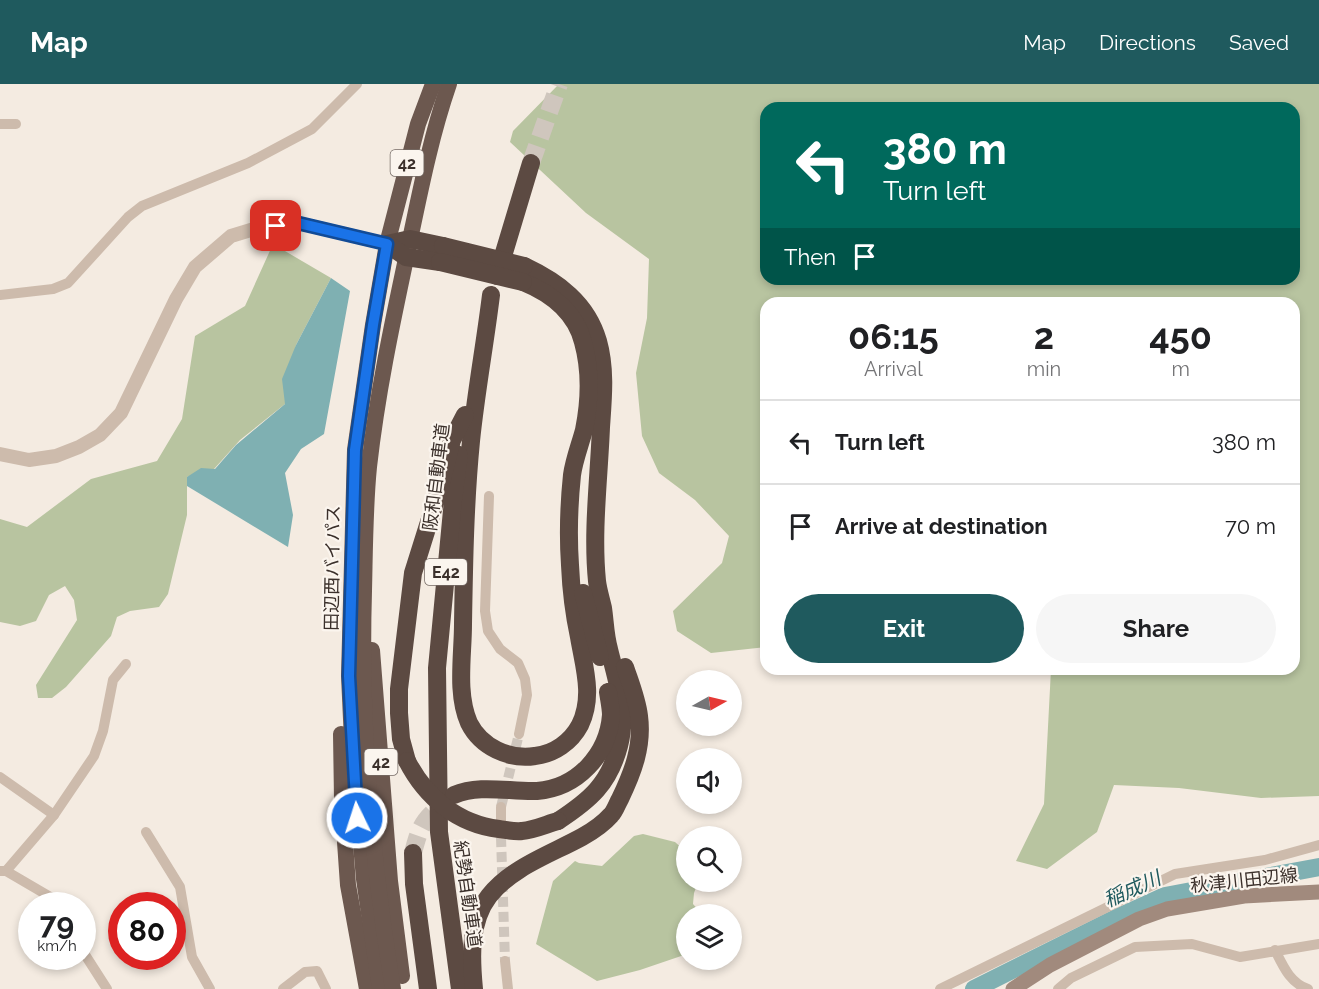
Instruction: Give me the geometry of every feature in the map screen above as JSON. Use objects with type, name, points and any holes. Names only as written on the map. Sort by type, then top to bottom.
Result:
[{"type":"highway","name":"田辺西バイパス","points":[[385,984],[363,868],[352,741],[349,676],[355,450],[387,244],[415,135],[433,84]]},
{"type":"highway","name":"田辺西バイパス","points":[[385,984],[390,881],[365,547],[369,468],[377,409],[419,192],[449,84]]},
{"type":"highway","name":"阪和自動車道","points":[[438,805],[438,648],[453,500],[465,415],[492,295],[531,163]]},
{"type":"highway","points":[[387,244],[549,278],[571,295],[589,318],[598,341],[603,372],[596,523],[597,582],[608,646],[620,690],[624,722],[612,769],[601,787],[583,805],[558,821],[522,831],[482,827],[449,812],[428,794],[415,776],[407,761],[401,739],[399,689],[413,573],[452,440],[465,415]]},
{"type":"highway","points":[[492,295],[471,440],[465,523],[461,689],[468,720],[474,731],[490,746],[513,756],[541,756],[568,741],[579,725],[587,702],[587,672],[578,636],[570,564],[572,475],[588,408],[590,379],[582,338],[571,316],[557,299],[523,274]]},
{"type":"highway","points":[[454,795],[464,791],[486,789],[540,790],[561,786],[582,774],[595,760],[606,740],[611,714],[608,686],[582,592],[579,569],[580,443]]},
{"type":"highway","points":[[474,989],[471,958],[473,934],[479,915],[489,896],[506,879],[585,836],[611,815],[633,774],[640,744],[639,715],[631,683],[602,606]]},
{"type":"highway","name":"紀勢自動車道","points":[[438,805],[439,831],[460,989]]},
{"type":"highway","points":[[413,853],[414,884],[428,989]]},
{"type":"main road","name":"秋津川田辺線","points":[[1013,989],[1050,965],[1139,919],[1167,909],[1244,896],[1319,892]]},
{"type":"street","points":[[0,295],[53,289],[68,283],[128,217],[142,206],[248,164],[312,129],[357,84]]},
{"type":"street","points":[[0,124],[16,124]]},
{"type":"street","points":[[0,454],[29,460],[56,456],[80,447],[100,435],[121,413],[176,299],[195,267],[231,236],[255,229],[298,223],[387,244]]},
{"type":"street","points":[[489,496],[485,611],[488,631],[500,649],[518,663],[525,679],[527,695],[519,734]]},
{"type":"street","points":[[41,892],[3,871],[54,815],[94,756],[103,731],[113,680],[126,664]]},
{"type":"street","points":[[0,777],[54,815]]},
{"type":"street","points":[[501,807],[501,837]]},
{"type":"street","points":[[146,832],[180,887],[192,957],[210,989]]},
{"type":"street","points":[[940,989],[1175,874],[1265,860],[1319,845]]},
{"type":"street","points":[[1058,989],[1071,978],[1135,947],[1192,944],[1240,957],[1319,944]]},
{"type":"street","points":[[1275,950],[1286,974],[1308,989]]},
{"type":"street","points":[[505,961],[507,989]]},
{"type":"street","points":[[95,970],[107,989]]},
{"type":"street","points":[[283,989],[305,972],[317,971],[326,989]]},
{"type":"green space","points":[[559,84],[1319,84],[1319,796],[1261,798],[1179,788],[1114,785],[1097,832],[1047,869],[1016,861],[1044,804],[1051,675],[1300,675],[1300,297],[760,297],[760,648],[711,653],[677,631],[673,611],[722,563],[729,536],[695,500],[659,473],[642,436],[636,373],[647,318],[649,259],[586,213],[510,142],[513,131]]},
{"type":"green space","points":[[273,244],[331,278],[296,345],[285,404],[240,440],[214,469],[187,477],[187,515],[168,594],[159,607],[130,611],[117,617],[111,636],[66,687],[52,698],[38,698],[36,685],[77,620],[74,600],[65,586],[49,595],[36,621],[20,626],[0,622],[0,519],[27,527],[91,479],[157,461],[182,419],[195,336],[245,306]]},
{"type":"green space","points":[[643,834],[676,843],[676,892],[694,892],[693,904],[676,904],[676,958],[597,981],[536,944],[553,881],[575,861],[602,866],[634,836]]},
{"type":"water","points":[[331,278],[350,291],[324,434],[301,449],[285,473],[293,515],[288,547],[187,486],[187,477],[201,468],[215,469],[236,445],[285,404],[282,379],[296,345]]},
{"type":"waterway","name":"稲成川","points":[[974,989],[1165,896],[1319,867]]},
{"type":"tunnel","points":[[531,163],[559,84]]},
{"type":"tunnel","points":[[501,807],[519,734]]},
{"type":"tunnel","points":[[413,853],[424,823],[447,801]]},
{"type":"tunnel","points":[[501,837],[505,961]]},
{"type":"route","points":[[276,226],[298,223],[387,244],[355,450],[349,676],[357,818]]}]
